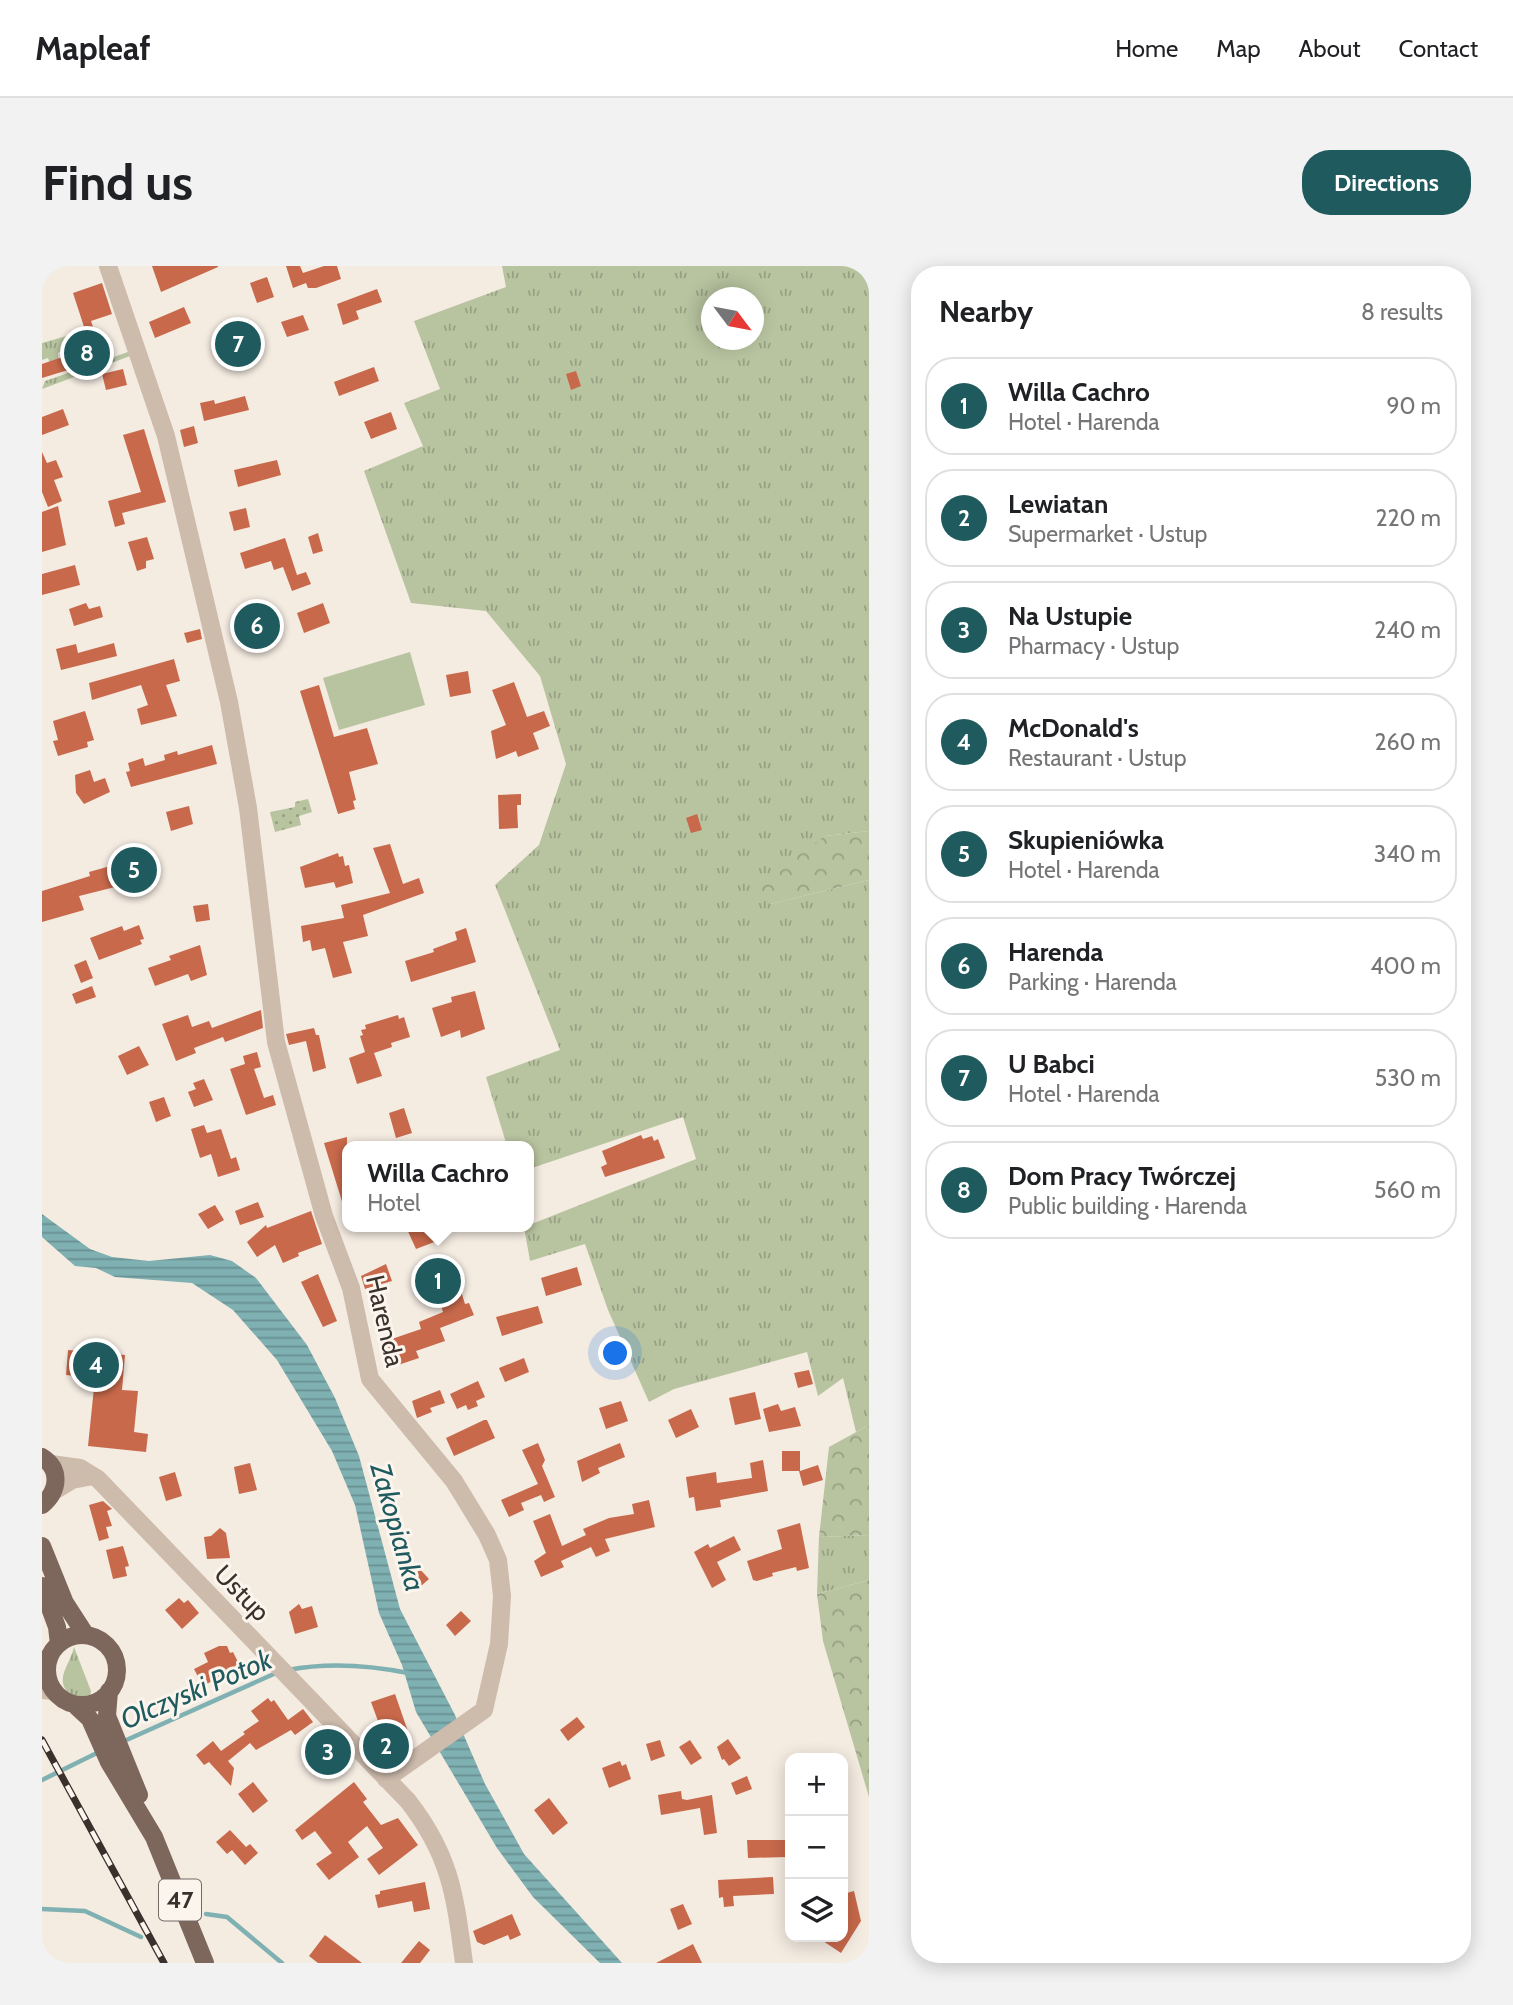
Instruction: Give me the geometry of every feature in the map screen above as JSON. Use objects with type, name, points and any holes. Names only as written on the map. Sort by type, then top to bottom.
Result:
[{"type":"main road","points":[[45,1501],[56,1478],[47,1461]]},
{"type":"main road","name":"47","points":[[42,1546],[65,1603],[85,1634],[104,1642],[115,1657],[116,1674],[109,1691],[106,1710],[107,1737]]},
{"type":"main road","name":"47","points":[[42,1586],[57,1627],[50,1658],[48,1691],[77,1707],[107,1737],[154,1838],[205,1963]]},
{"type":"main road","points":[[50,1658],[85,1634]]},
{"type":"main road","points":[[77,1707],[95,1704],[109,1691]]},
{"type":"street","name":"Harenda","points":[[108,266],[163,427],[229,702],[248,808],[276,1042],[324,1216],[351,1288],[370,1379],[454,1481],[487,1535],[498,1560],[502,1596],[499,1644],[486,1706],[474,1719],[386,1779]]},
{"type":"street","name":"Ustup","points":[[47,1461],[80,1468],[93,1476],[386,1779],[431,1832],[448,1867],[464,1963]]},
{"type":"street","points":[[45,1501],[72,1480],[93,1476]]},
{"type":"green space","points":[[502,266],[869,266],[869,831],[825,836],[770,904],[869,880],[869,1425],[856,1432],[843,1378],[818,1396],[807,1352],[674,1389],[649,1402],[608,1310],[585,1244],[530,1261],[525,1232],[534,1232],[534,1223],[696,1159],[683,1117],[534,1167],[534,1141],[505,1141],[486,1077],[560,1050],[495,885],[539,845],[566,764],[540,676],[486,611],[411,603],[364,471],[423,446],[404,403],[440,389],[414,321],[506,287]]},
{"type":"green space","points":[[91,329],[93,334],[72,342],[58,353],[59,364],[51,367],[48,358],[42,360],[42,343]]},
{"type":"green space","points":[[128,352],[130,356],[42,389],[45,381]]},
{"type":"green space","points":[[410,652],[425,705],[339,730],[323,678]]},
{"type":"green space","points":[[308,799],[312,812],[299,816],[301,825],[275,832],[270,812],[295,807],[295,802]]},
{"type":"green space","points":[[869,831],[869,880],[770,904],[758,884],[825,836]]},
{"type":"green space","points":[[869,1425],[869,1535],[819,1537],[829,1447]]},
{"type":"green space","points":[[869,1535],[869,1580],[817,1594],[819,1537]]},
{"type":"green space","points":[[869,1580],[869,1797],[823,1641],[817,1594]]},
{"type":"green space","points":[[74,1647],[91,1691],[90,1697],[72,1696],[63,1684],[64,1673]]},
{"type":"water","points":[[42,1214],[90,1249],[112,1257],[149,1261],[210,1255],[232,1261],[256,1278],[307,1345],[335,1398],[359,1456],[400,1609],[455,1715],[485,1784],[524,1854],[622,1963],[600,1963],[533,1897],[497,1848],[416,1712],[402,1665],[379,1613],[355,1505],[332,1451],[277,1360],[233,1310],[192,1283],[115,1277],[96,1268],[75,1266],[42,1237]]},
{"type":"building","points":[[152,266],[218,266],[218,267],[161,292]]},
{"type":"building","points":[[286,266],[300,266],[303,273],[324,266],[337,266],[341,279],[316,288],[308,288],[306,283],[293,288]]},
{"type":"building","points":[[267,277],[274,297],[257,303],[250,283]]},
{"type":"building","points":[[102,283],[112,314],[91,321],[104,359],[42,378],[42,364],[83,350],[80,342],[88,339],[73,293]]},
{"type":"building","points":[[377,289],[382,302],[356,311],[359,319],[343,325],[337,304]]},
{"type":"building","points":[[184,307],[191,323],[155,338],[149,322]]},
{"type":"building","points":[[303,315],[309,330],[287,337],[281,322]]},
{"type":"building","points":[[248,324],[257,351],[251,354],[252,357],[230,361],[217,335]]},
{"type":"building","points":[[374,367],[379,381],[339,396],[334,382]]},
{"type":"building","points":[[123,369],[127,385],[106,390],[102,374]]},
{"type":"building","points":[[576,371],[581,386],[571,390],[566,374]]},
{"type":"building","points":[[245,396],[249,410],[204,421],[200,403],[214,400],[215,404]]},
{"type":"building","points":[[63,409],[69,425],[42,435],[42,417]]},
{"type":"building","points":[[391,412],[397,429],[371,439],[364,422]]},
{"type":"building","points":[[194,426],[198,443],[184,447],[180,430]]},
{"type":"building","points":[[144,429],[166,502],[122,513],[125,524],[115,527],[108,501],[141,492],[123,435]]},
{"type":"building","points":[[42,452],[47,463],[56,460],[63,477],[54,480],[62,501],[48,507],[42,492]]},
{"type":"building","points":[[277,460],[281,475],[238,487],[234,470]]},
{"type":"building","points":[[58,506],[66,545],[42,552],[42,512]]},
{"type":"building","points":[[246,508],[250,527],[234,531],[229,512]]},
{"type":"building","points":[[318,533],[323,551],[313,554],[308,537]]},
{"type":"building","points":[[147,537],[154,559],[146,561],[146,568],[137,571],[128,542]]},
{"type":"building","points":[[285,538],[297,575],[306,572],[311,584],[292,591],[283,567],[274,570],[271,561],[245,569],[240,553]]},
{"type":"building","points":[[75,565],[80,585],[42,595],[42,574]]},
{"type":"building","points":[[86,603],[89,609],[100,606],[103,617],[74,626],[69,609]]},
{"type":"building","points":[[323,603],[330,623],[304,633],[297,613]]},
{"type":"building","points":[[200,629],[202,639],[187,643],[184,633]]},
{"type":"building","points":[[114,643],[117,656],[61,670],[56,649],[76,644],[78,653]]},
{"type":"building","points":[[174,659],[180,681],[166,685],[177,716],[141,725],[137,709],[148,705],[141,685],[92,700],[89,683]]},
{"type":"building","points":[[468,671],[471,693],[450,697],[446,675]]},
{"type":"building","points":[[514,682],[527,717],[544,711],[550,726],[533,733],[539,749],[518,757],[516,751],[496,759],[491,731],[506,725],[492,690]]},
{"type":"building","points":[[319,685],[334,737],[367,728],[378,764],[349,772],[356,800],[353,801],[355,809],[338,814],[300,691]]},
{"type":"building","points":[[85,711],[94,740],[87,742],[88,747],[58,756],[53,741],[58,740],[53,721]]},
{"type":"building","points":[[212,745],[217,764],[131,787],[126,772],[130,771],[128,763],[143,758],[145,766],[165,760],[164,755],[177,751],[178,755]]},
{"type":"building","points":[[90,770],[94,782],[105,778],[110,792],[84,804],[76,793],[75,775]]},
{"type":"building","points":[[521,794],[521,805],[517,805],[518,828],[499,829],[498,795]]},
{"type":"building","points":[[189,806],[193,824],[171,831],[166,812]]},
{"type":"building","points":[[697,814],[702,830],[691,833],[686,818]]},
{"type":"building","points":[[390,844],[403,884],[419,878],[424,893],[363,915],[368,936],[343,942],[352,973],[333,978],[325,948],[312,951],[310,940],[303,942],[301,926],[344,918],[341,905],[390,893],[373,848]]},
{"type":"building","points":[[338,853],[339,857],[343,856],[345,866],[349,865],[353,883],[336,888],[334,882],[305,888],[300,867]]},
{"type":"building","points":[[146,856],[155,883],[129,891],[127,884],[79,896],[84,910],[42,922],[42,891],[90,876],[89,872]]},
{"type":"building","points":[[208,904],[210,920],[196,922],[193,906]]},
{"type":"building","points":[[139,925],[144,939],[140,940],[142,944],[99,960],[90,938],[122,926],[124,931]]},
{"type":"building","points":[[466,928],[476,962],[411,982],[405,961],[434,952],[433,949],[457,940],[455,932]]},
{"type":"building","points":[[200,945],[207,975],[191,981],[188,974],[155,986],[148,968],[171,960],[169,956]]},
{"type":"building","points":[[86,960],[93,978],[81,983],[74,965]]},
{"type":"building","points":[[92,986],[96,997],[76,1004],[72,994]]},
{"type":"building","points":[[475,991],[485,1029],[461,1038],[460,1030],[441,1037],[432,1008],[452,1002],[451,997]]},
{"type":"building","points":[[261,1010],[263,1028],[225,1042],[223,1037],[194,1048],[196,1053],[176,1061],[162,1024],[188,1015],[192,1027],[209,1021],[212,1028]]},
{"type":"building","points":[[398,1015],[399,1019],[404,1017],[410,1037],[391,1043],[392,1047],[374,1053],[382,1076],[357,1084],[349,1058],[365,1052],[361,1030],[366,1029],[365,1025]]},
{"type":"building","points":[[314,1028],[316,1035],[319,1035],[326,1068],[313,1072],[306,1041],[289,1045],[286,1034]]},
{"type":"building","points":[[139,1046],[149,1065],[127,1075],[118,1056]]},
{"type":"building","points":[[257,1052],[261,1067],[254,1069],[264,1098],[273,1095],[276,1105],[246,1115],[230,1069],[245,1064],[243,1056]]},
{"type":"building","points":[[204,1079],[213,1100],[194,1107],[188,1092],[196,1089],[193,1083]]},
{"type":"building","points":[[164,1097],[171,1116],[156,1122],[149,1102]]},
{"type":"building","points":[[404,1108],[412,1133],[396,1138],[389,1113]]},
{"type":"building","points":[[204,1125],[207,1133],[221,1129],[231,1159],[236,1157],[240,1170],[218,1177],[211,1154],[200,1158],[191,1129]]},
{"type":"building","points":[[641,1135],[643,1139],[652,1136],[654,1141],[658,1139],[665,1158],[605,1177],[601,1167],[607,1164],[602,1151]]},
{"type":"building","points":[[347,1137],[347,1141],[342,1141],[342,1202],[324,1143]]},
{"type":"building","points":[[258,1202],[264,1217],[240,1225],[235,1211]]},
{"type":"building","points":[[215,1205],[224,1220],[208,1229],[198,1214]]},
{"type":"building","points":[[311,1211],[322,1244],[298,1253],[299,1256],[283,1263],[275,1245],[257,1257],[247,1242],[266,1225],[267,1228]]},
{"type":"building","points":[[408,1232],[433,1232],[437,1241],[416,1249]]},
{"type":"building","points":[[452,1262],[465,1304],[469,1303],[474,1315],[440,1328],[445,1341],[416,1351],[419,1358],[395,1366],[386,1341],[421,1329],[419,1322],[443,1312],[437,1292],[427,1295],[425,1288],[421,1289],[416,1274]]},
{"type":"building","points":[[386,1264],[392,1281],[365,1289],[361,1276]]},
{"type":"building","points":[[577,1267],[582,1285],[546,1296],[541,1278]]},
{"type":"building","points":[[318,1274],[337,1321],[323,1327],[301,1282]]},
{"type":"building","points":[[538,1306],[543,1323],[502,1336],[496,1317]]},
{"type":"building","points":[[68,1350],[125,1355],[122,1390],[138,1391],[134,1432],[148,1434],[146,1452],[88,1446],[95,1378],[66,1375]]},
{"type":"building","points":[[524,1358],[529,1372],[505,1382],[499,1368]]},
{"type":"building","points":[[809,1370],[813,1384],[798,1388],[794,1373]]},
{"type":"building","points":[[478,1381],[485,1397],[476,1401],[478,1406],[468,1410],[466,1405],[457,1409],[450,1394]]},
{"type":"building","points":[[440,1390],[445,1403],[430,1408],[432,1412],[417,1418],[412,1401]]},
{"type":"building","points":[[755,1392],[761,1419],[735,1425],[729,1398]]},
{"type":"building","points":[[621,1401],[628,1421],[606,1429],[599,1408]]},
{"type":"building","points":[[778,1404],[781,1411],[795,1407],[801,1426],[769,1432],[763,1409]]},
{"type":"building","points":[[691,1409],[699,1427],[676,1438],[668,1420]]},
{"type":"building","points":[[487,1420],[495,1438],[454,1456],[446,1438]]},
{"type":"building","points":[[538,1443],[545,1460],[542,1466],[555,1497],[544,1502],[541,1495],[521,1503],[524,1510],[509,1517],[501,1500],[538,1484],[522,1450]]},
{"type":"building","points":[[620,1443],[625,1457],[598,1468],[600,1473],[582,1482],[577,1461]]},
{"type":"building","points":[[782,1451],[800,1451],[800,1471],[818,1465],[823,1480],[803,1486],[799,1471],[782,1471]]},
{"type":"building","points":[[763,1460],[768,1491],[720,1500],[721,1507],[696,1511],[694,1497],[689,1498],[686,1477],[716,1472],[717,1483],[752,1478],[750,1463]]},
{"type":"building","points":[[250,1463],[257,1490],[239,1494],[234,1467]]},
{"type":"building","points":[[175,1472],[182,1496],[166,1501],[159,1477]]},
{"type":"building","points":[[649,1500],[655,1527],[605,1539],[610,1551],[596,1557],[591,1547],[561,1561],[564,1567],[541,1577],[534,1561],[546,1553],[533,1521],[550,1514],[562,1546],[586,1535],[583,1529],[609,1518],[634,1514],[632,1504]]},
{"type":"building","points":[[103,1501],[112,1509],[107,1511],[112,1526],[106,1527],[109,1538],[99,1541],[89,1505]]},
{"type":"building","points":[[800,1523],[809,1568],[797,1571],[796,1567],[772,1573],[773,1576],[757,1581],[753,1580],[747,1561],[782,1549],[777,1530]]},
{"type":"building","points":[[220,1528],[226,1533],[230,1558],[207,1559],[204,1537],[211,1536]]},
{"type":"building","points":[[734,1536],[741,1550],[717,1562],[726,1580],[712,1588],[694,1552],[708,1544],[710,1548]]},
{"type":"building","points":[[123,1546],[129,1566],[125,1567],[127,1576],[113,1579],[106,1550]]},
{"type":"building","points":[[417,1566],[429,1579],[421,1586],[409,1573]]},
{"type":"building","points":[[179,1598],[184,1603],[188,1600],[199,1613],[182,1629],[165,1610]]},
{"type":"building","points":[[299,1604],[302,1609],[312,1606],[318,1627],[295,1634],[289,1612]]},
{"type":"building","points":[[461,1611],[471,1621],[455,1636],[446,1625]]},
{"type":"building","points":[[219,1646],[227,1646],[240,1666],[203,1686],[194,1669],[208,1662],[204,1653]]},
{"type":"building","points":[[395,1694],[412,1743],[389,1751],[371,1702]]},
{"type":"building","points":[[268,1698],[271,1702],[274,1700],[288,1720],[303,1709],[313,1722],[295,1735],[291,1730],[256,1750],[250,1743],[228,1761],[234,1768],[231,1786],[209,1762],[204,1765],[196,1755],[213,1741],[221,1751],[245,1734],[243,1732],[259,1721],[251,1711]]},
{"type":"building","points":[[577,1717],[585,1727],[568,1741],[560,1730]]},
{"type":"building","points":[[323,1738],[327,1738],[347,1759],[334,1772],[312,1750]]},
{"type":"building","points":[[728,1739],[741,1758],[729,1766],[722,1760],[717,1747]]},
{"type":"building","points":[[660,1740],[665,1756],[651,1761],[646,1744]]},
{"type":"building","points":[[690,1740],[702,1758],[691,1765],[679,1747]]},
{"type":"building","points":[[620,1761],[622,1766],[626,1764],[631,1779],[609,1788],[602,1768]]},
{"type":"building","points":[[747,1776],[752,1789],[736,1795],[731,1783]]},
{"type":"building","points":[[253,1782],[268,1801],[253,1813],[238,1794]]},
{"type":"building","points":[[354,1782],[367,1799],[363,1802],[381,1825],[398,1818],[418,1845],[379,1875],[367,1859],[383,1848],[367,1826],[348,1842],[359,1857],[329,1880],[316,1864],[332,1853],[315,1831],[302,1840],[295,1830]]},
{"type":"building","points":[[681,1791],[682,1799],[687,1800],[712,1795],[717,1833],[704,1835],[700,1808],[661,1815],[658,1795]]},
{"type":"building","points":[[549,1798],[568,1823],[553,1835],[534,1810]]},
{"type":"building","points":[[230,1830],[246,1847],[250,1844],[258,1853],[245,1865],[232,1850],[227,1854],[216,1842]]},
{"type":"building","points":[[747,1840],[785,1840],[785,1857],[748,1858]]},
{"type":"building","points":[[773,1877],[774,1894],[733,1896],[734,1906],[724,1907],[723,1897],[719,1898],[718,1880]]},
{"type":"building","points":[[425,1882],[430,1909],[414,1912],[412,1901],[378,1908],[375,1895],[380,1894],[380,1891]]},
{"type":"building","points":[[854,1891],[861,1921],[848,1942],[848,1893]]},
{"type":"building","points":[[683,1904],[692,1924],[678,1930],[670,1909]]},
{"type":"building","points":[[512,1914],[521,1935],[510,1940],[508,1935],[484,1945],[477,1942],[473,1931]]},
{"type":"building","points":[[325,1935],[362,1963],[318,1963],[309,1956]]},
{"type":"building","points":[[419,1941],[430,1950],[420,1963],[401,1963]]},
{"type":"building","points":[[824,1942],[848,1942],[841,1953]]},
{"type":"building","points":[[693,1944],[702,1963],[656,1963]]},
{"type":"waterway","name":"Olczyski Potok","points":[[288,1670],[348,1666],[408,1673]]},
{"type":"waterway","name":"Olczyski Potok","points":[[122,1742],[276,1673]]},
{"type":"waterway","name":"Olczyski Potok","points":[[42,1780],[101,1751]]},
{"type":"waterway","points":[[42,1909],[85,1911],[141,1937]]},
{"type":"waterway","points":[[206,1914],[227,1917],[282,1963]]},
{"type":"railway","points":[[42,1740],[164,1963]]},
{"type":"place","name":"U Babci","points":[[238,344]]},
{"type":"place","name":"Dom Pracy Twórczej","points":[[87,353]]},
{"type":"place","name":"Harenda","points":[[257,626]]},
{"type":"place","name":"Skupieniówka","points":[[134,870]]},
{"type":"place","name":"Willa Cachro","points":[[438,1281]]},
{"type":"place","name":"McDonald's","points":[[96,1365]]},
{"type":"place","name":"Lewiatan","points":[[386,1746]]},
{"type":"place","name":"Na Ustupie","points":[[328,1752]]},
{"type":"water label","name":"Zakopianka","points":[[398,1527]]}]
